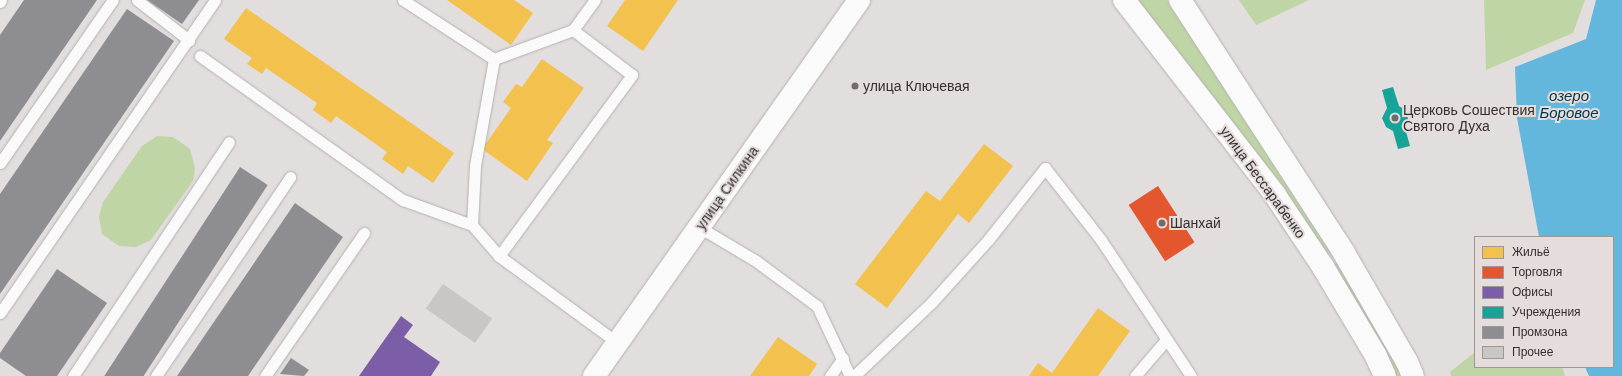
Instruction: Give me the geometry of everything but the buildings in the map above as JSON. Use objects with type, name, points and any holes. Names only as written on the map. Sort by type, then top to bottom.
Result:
[{"type":"main road","name":"улица Силкина","points":[[594,376],[859,0]]},
{"type":"main road","name":"улица Бессарабенко","points":[[1124,0],[1275,195],[1323,267],[1376,356],[1385,376]]},
{"type":"main road","name":"улица Бессарабенко","points":[[1180,0],[1344,254],[1407,362],[1413,376]]},
{"type":"lane","points":[[0,163],[113,0]]},
{"type":"lane","points":[[138,0],[189,40]]},
{"type":"lane","points":[[0,314],[215,0]]},
{"type":"lane","points":[[404,0],[494,59]]},
{"type":"lane","points":[[494,59],[573,30],[595,0]]},
{"type":"lane","points":[[499,256],[632,75],[573,30]]},
{"type":"lane","points":[[200,56],[403,200],[472,225],[499,256],[618,343]]},
{"type":"lane","points":[[472,225],[475,166],[494,59]]},
{"type":"lane","points":[[73,376],[229,142]]},
{"type":"lane","points":[[854,376],[932,302],[988,240],[1045,168],[1101,240],[1191,376]]},
{"type":"lane","points":[[156,376],[290,177]]},
{"type":"lane","points":[[699,227],[756,261],[817,306],[843,358],[850,376]]},
{"type":"lane","points":[[265,376],[364,233]]},
{"type":"lane","points":[[1136,376],[1166,340]]},
{"type":"lane","points":[[830,376],[843,358]]},
{"type":"green space","points":[[1133,0],[1167,0],[1334,250],[1326,256]]},
{"type":"green space","points":[[1239,0],[1309,0],[1256,25]]},
{"type":"green space","points":[[1484,0],[1585,0],[1573,33],[1486,70]]},
{"type":"green space","points":[[157,136],[173,137],[190,149],[195,168],[193,181],[151,240],[136,247],[119,246],[102,234],[99,217],[103,202],[142,146]]},
{"type":"green space","points":[[1341,261],[1405,376],[1391,376],[1331,267]]},
{"type":"green space","points":[[1474,353],[1474,368],[1562,368],[1565,376],[1451,376],[1450,372]]},
{"type":"water","name":"озеро Боровое","points":[[1596,0],[1622,0],[1622,376],[1589,376],[1585,368],[1614,368],[1614,236],[1539,236],[1517,118],[1515,67],[1586,39]]},
{"type":"place","name":"улица Ключевая","points":[[855,86]]},
{"type":"place","name":"Церковь Сошествия Святого Духа","points":[[1395,118]]},
{"type":"place","name":"Шанхай","points":[[1162,223]]}]
